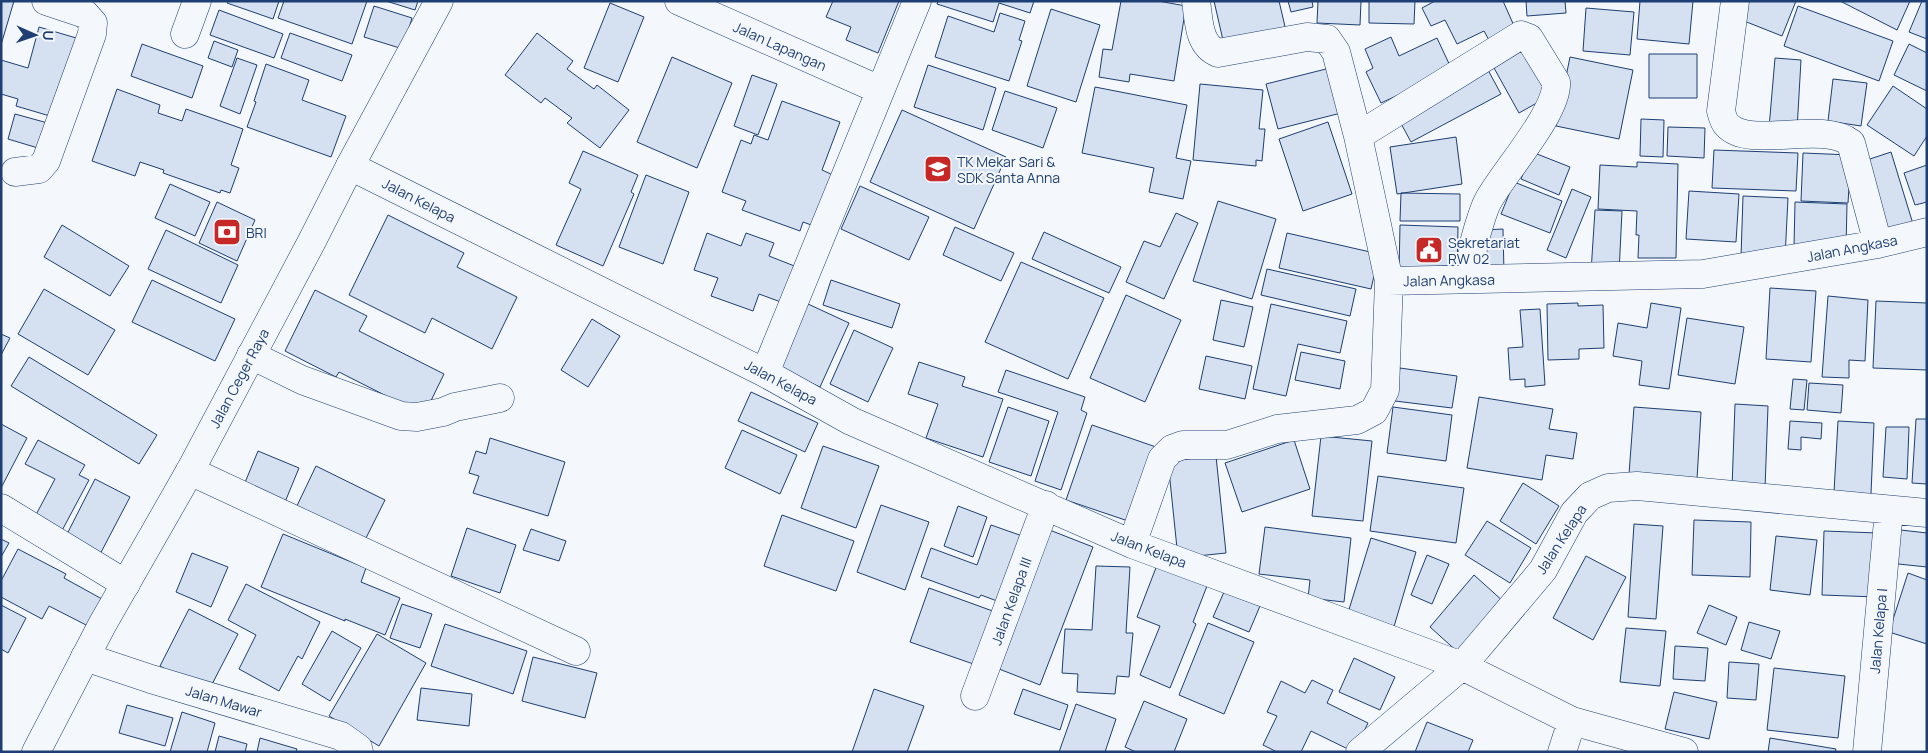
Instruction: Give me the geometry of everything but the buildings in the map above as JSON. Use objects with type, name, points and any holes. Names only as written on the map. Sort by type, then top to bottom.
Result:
[{"type":"street","points":[[15,172],[39,169],[46,161],[92,34],[93,23],[85,14],[46,1]]},
{"type":"street","points":[[185,34],[197,1]]},
{"type":"street","name":"Jalan Ceger Raya","points":[[36,752],[85,657],[190,471],[439,1]]},
{"type":"street","name":"Jalan Lapangan","points":[[679,1],[880,90]]},
{"type":"street","points":[[765,373],[917,1]]},
{"type":"street","name":"Jalan Angkasa","points":[[1196,1],[1201,32],[1206,46],[1218,53],[1307,37],[1327,39],[1336,52],[1358,136],[1389,281],[1703,274],[1878,244],[1927,232]]},
{"type":"street","points":[[1734,1],[1720,111],[1727,125],[1743,135],[1828,135],[1843,137],[1851,143],[1878,244]]},
{"type":"street","points":[[1358,136],[1521,35],[1529,38],[1556,82],[1556,89],[1554,97],[1533,135],[1487,201],[1473,248],[1473,279]]},
{"type":"street","name":"Jalan Kelapa","points":[[350,166],[765,373],[851,421],[1132,544],[1462,666],[1543,570],[1574,513],[1590,496],[1608,488],[1638,486],[1927,513]]},
{"type":"street","points":[[1132,544],[1162,459],[1172,449],[1183,445],[1227,445],[1277,429],[1357,420],[1374,411],[1385,390],[1389,281]]},
{"type":"street","points":[[251,355],[302,380],[401,416],[417,417],[500,398]]},
{"type":"street","points":[[190,471],[576,651]]},
{"type":"street","name":"Jalan Kelapa III","points":[[975,696],[1046,505]]},
{"type":"street","points":[[1,508],[126,584]]},
{"type":"street","name":"Jalan Kelapa I","points":[[1867,752],[1890,510]]},
{"type":"street","name":"Jalan Mawar","points":[[85,657],[151,679],[341,736],[358,748],[359,752]]},
{"type":"street","points":[[1360,752],[1462,666],[1572,721],[1684,752]]},
{"type":"street","points":[[1562,752],[1572,721]]},
{"type":"place","name":"TK Mekar Sari & SDK Santa Anna","points":[[938,169]]},
{"type":"place","name":"BRI","points":[[227,232]]},
{"type":"place","name":"Sekretariat RW 02","points":[[1429,250]]}]
